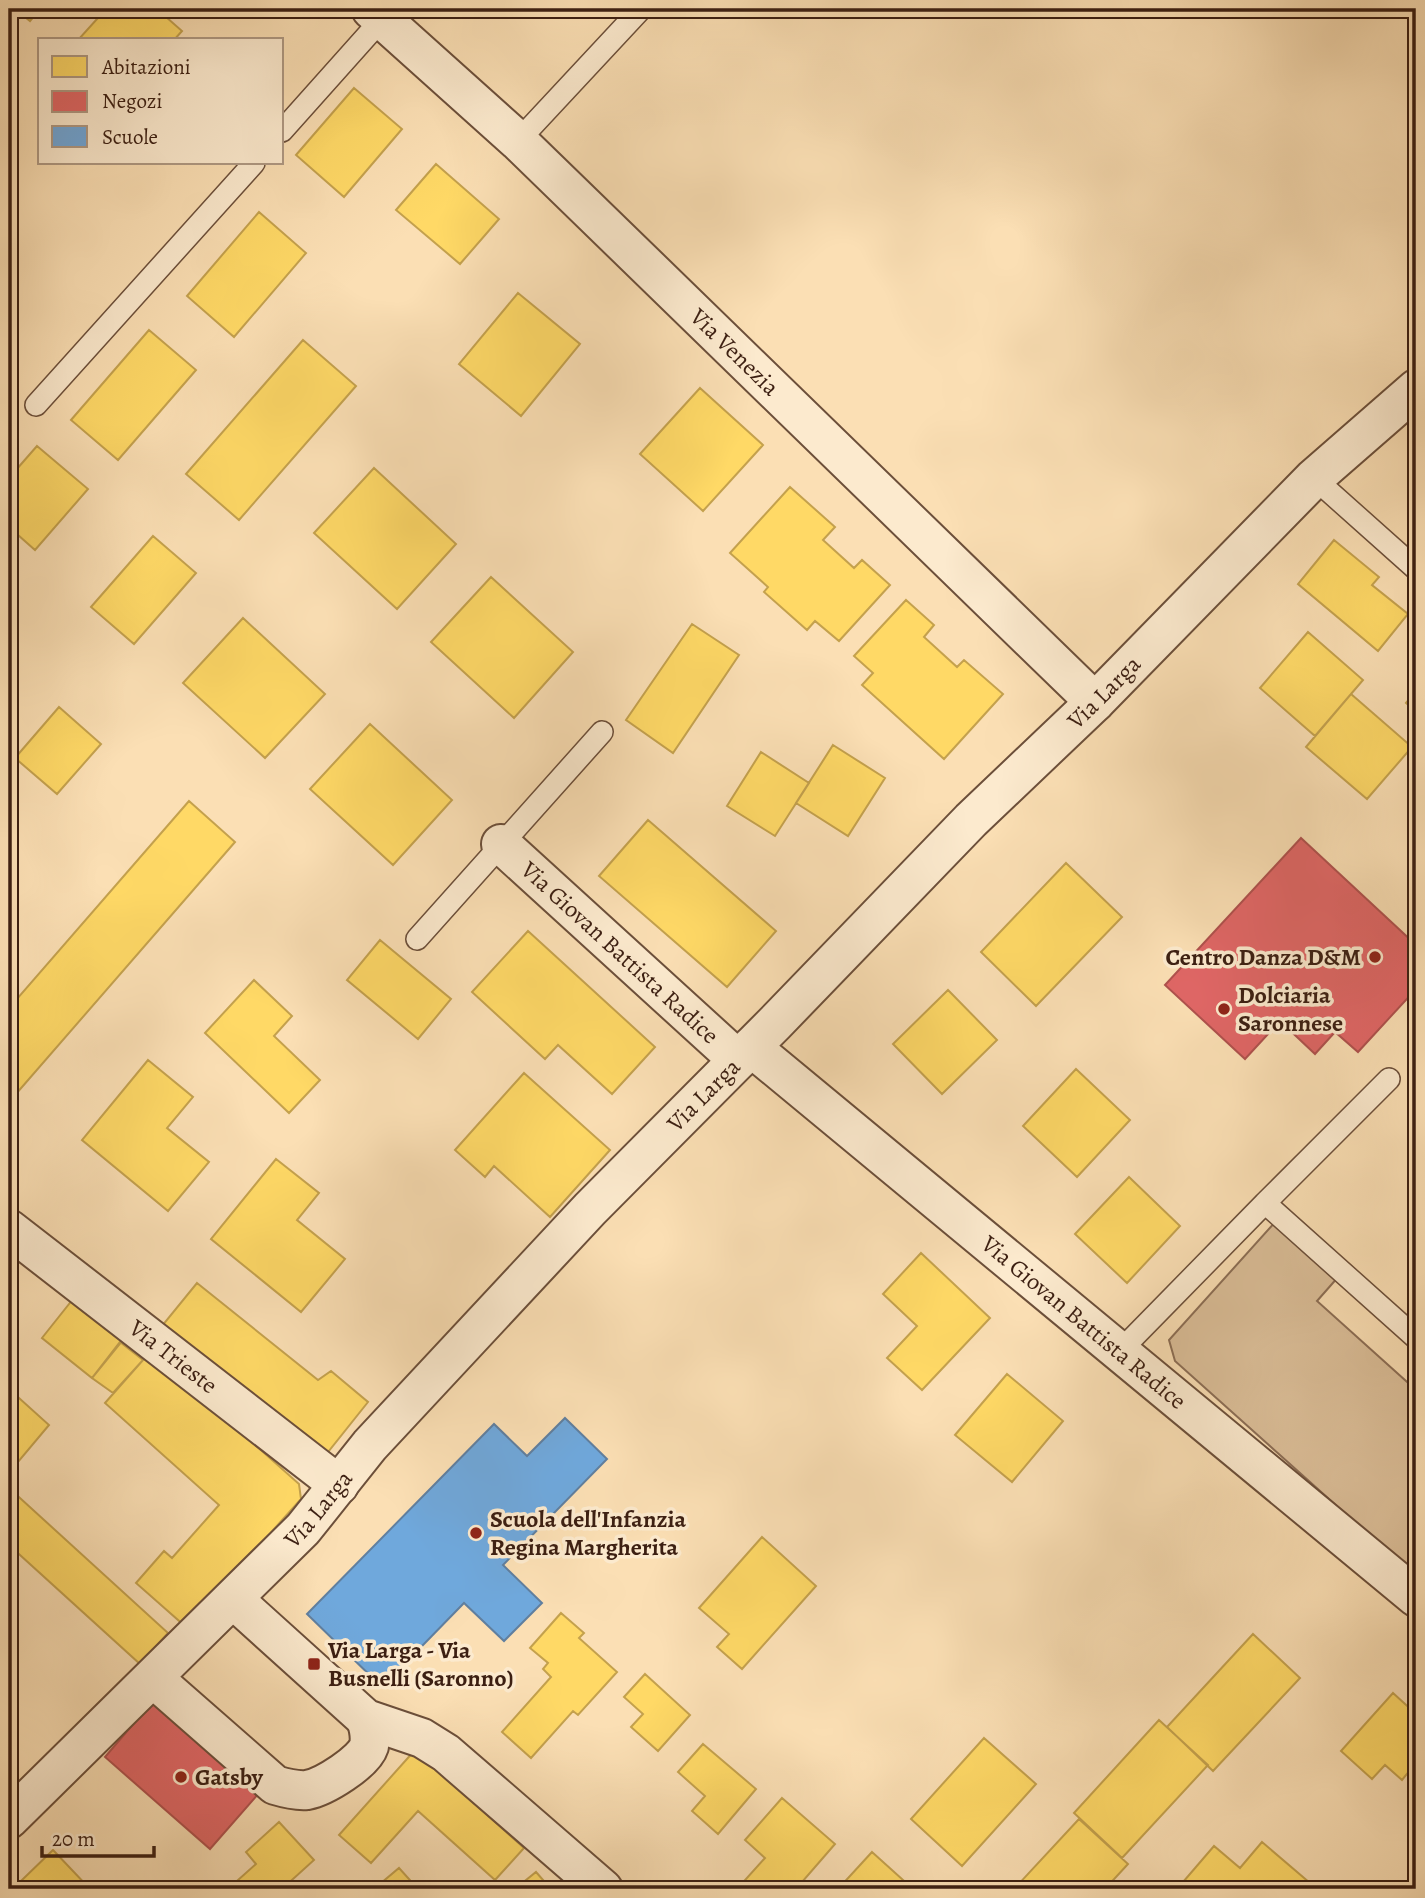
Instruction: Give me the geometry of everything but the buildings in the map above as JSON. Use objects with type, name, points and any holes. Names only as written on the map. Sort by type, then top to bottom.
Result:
[{"type":"street","name":"Via Venezia","points":[[377,14],[518,141],[1095,702]]},
{"type":"street","name":"Via Larga","points":[[9,1819],[303,1529],[370,1445],[581,1219],[971,820],[1095,702],[1314,478],[1416,389]]},
{"type":"street","name":"Via Giovan Battista Radice","points":[[501,844],[744,1054],[1120,1351],[1416,1597]]},
{"type":"street","name":"Via Trieste","points":[[9,1229],[339,1485]]},
{"type":"street","points":[[233,1599],[366,1719],[422,1738],[446,1753],[603,1889]]},
{"type":"street","points":[[153,1678],[275,1785],[290,1790],[309,1790],[344,1773],[368,1748],[370,1734],[366,1719]]},
{"type":"lane","points":[[518,141],[641,9]]},
{"type":"lane","points":[[284,129],[377,14]]},
{"type":"lane","points":[[36,405],[253,164]]},
{"type":"lane","points":[[1314,478],[1416,569]]},
{"type":"lane","points":[[417,939],[601,732]]},
{"type":"lane","points":[[1120,1351],[1389,1079]]},
{"type":"lane","points":[[1265,1203],[1416,1338]]},
{"type":"shaded area","points":[[1277,1220],[1339,1276],[1317,1301],[1416,1390],[1416,1577],[1175,1361],[1169,1340]]},
{"type":"place","name":"Centro Danza D&M","points":[[1375,957]]},
{"type":"place","name":"Dolciaria Saronnese","points":[[1224,1009]]},
{"type":"place","name":"Scuola dell'Infanzia Regina Margherita","points":[[476,1533]]},
{"type":"place","name":"Via Larga - Via Busnelli (Saronno)","points":[[314,1664]]},
{"type":"place","name":"Gatsby","points":[[181,1777]]}]
